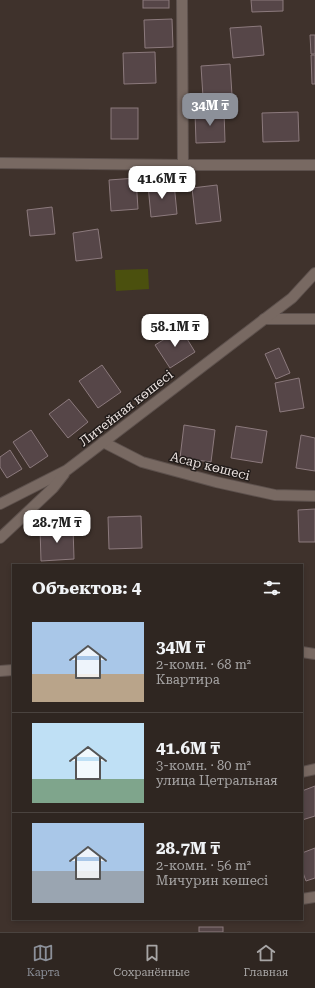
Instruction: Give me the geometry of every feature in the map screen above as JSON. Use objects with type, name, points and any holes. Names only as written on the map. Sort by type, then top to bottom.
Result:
[{"type":"street","points":[[182,0],[184,165]]},
{"type":"street","points":[[0,163],[315,165]]},
{"type":"street","name":"Литейная көшесі","points":[[0,504],[67,470],[292,298],[315,273]]},
{"type":"street","points":[[264,319],[315,319]]},
{"type":"street","name":"Асар көшесі","points":[[103,442],[142,462],[216,482],[275,496],[315,496]]},
{"type":"street","points":[[0,538],[53,488],[67,470]]},
{"type":"street","points":[[303,652],[315,654]]},
{"type":"street","points":[[0,671],[12,670]]},
{"type":"street","points":[[303,772],[315,769]]},
{"type":"street","points":[[303,899],[315,897]]},
{"type":"green space","points":[[148,269],[149,289],[116,291],[115,270]]},
{"type":"building","points":[[143,0],[169,0],[169,8],[143,8]]},
{"type":"building","points":[[251,0],[283,0],[283,11],[252,12]]},
{"type":"building","points":[[172,19],[173,47],[145,48],[144,20]]},
{"type":"building","points":[[261,26],[264,55],[233,58],[230,28]]},
{"type":"building","points":[[310,35],[315,35],[315,54],[311,54]]},
{"type":"building","points":[[155,52],[156,83],[124,84],[123,53]]},
{"type":"building","points":[[311,55],[315,55],[315,84],[312,84]]},
{"type":"building","points":[[230,64],[232,95],[203,97],[201,66]]},
{"type":"building","points":[[111,108],[138,108],[138,139],[111,139]]},
{"type":"building","points":[[224,111],[225,142],[196,143],[195,112]]},
{"type":"building","points":[[298,112],[299,141],[263,142],[262,113]]},
{"type":"building","points":[[136,178],[138,209],[111,211],[109,180]]},
{"type":"building","points":[[174,183],[177,214],[151,217],[148,185]]},
{"type":"building","points":[[217,185],[221,221],[196,224],[192,188]]},
{"type":"building","points":[[52,207],[55,234],[30,236],[27,210]]},
{"type":"building","points":[[98,229],[102,258],[76,261],[73,233]]},
{"type":"building","points":[[181,329],[195,352],[170,368],[155,345]]},
{"type":"building","points":[[279,348],[290,373],[276,379],[265,354]]},
{"type":"building","points":[[102,365],[121,392],[98,408],[79,381]]},
{"type":"building","points":[[299,378],[304,408],[280,412],[275,383]]},
{"type":"building","points":[[69,399],[88,422],[68,438],[49,414]]},
{"type":"building","points":[[184,425],[215,430],[211,462],[180,458]]},
{"type":"building","points":[[236,426],[267,431],[262,463],[231,458]]},
{"type":"building","points":[[31,430],[48,456],[30,468],[13,442]]},
{"type":"building","points":[[301,435],[315,438],[315,471],[296,468]]},
{"type":"building","points":[[10,450],[22,469],[7,478],[0,467],[0,457]]},
{"type":"building","points":[[315,509],[315,542],[299,542],[298,510]]},
{"type":"building","points":[[141,516],[142,548],[109,549],[108,517]]},
{"type":"building","points":[[73,527],[74,559],[41,561],[40,528]]},
{"type":"building","points":[[315,786],[315,816],[303,820],[303,791]]},
{"type":"building","points":[[315,848],[315,878],[306,881],[303,873],[303,853]]},
{"type":"building","points":[[199,927],[223,927],[223,932],[199,932]]}]
